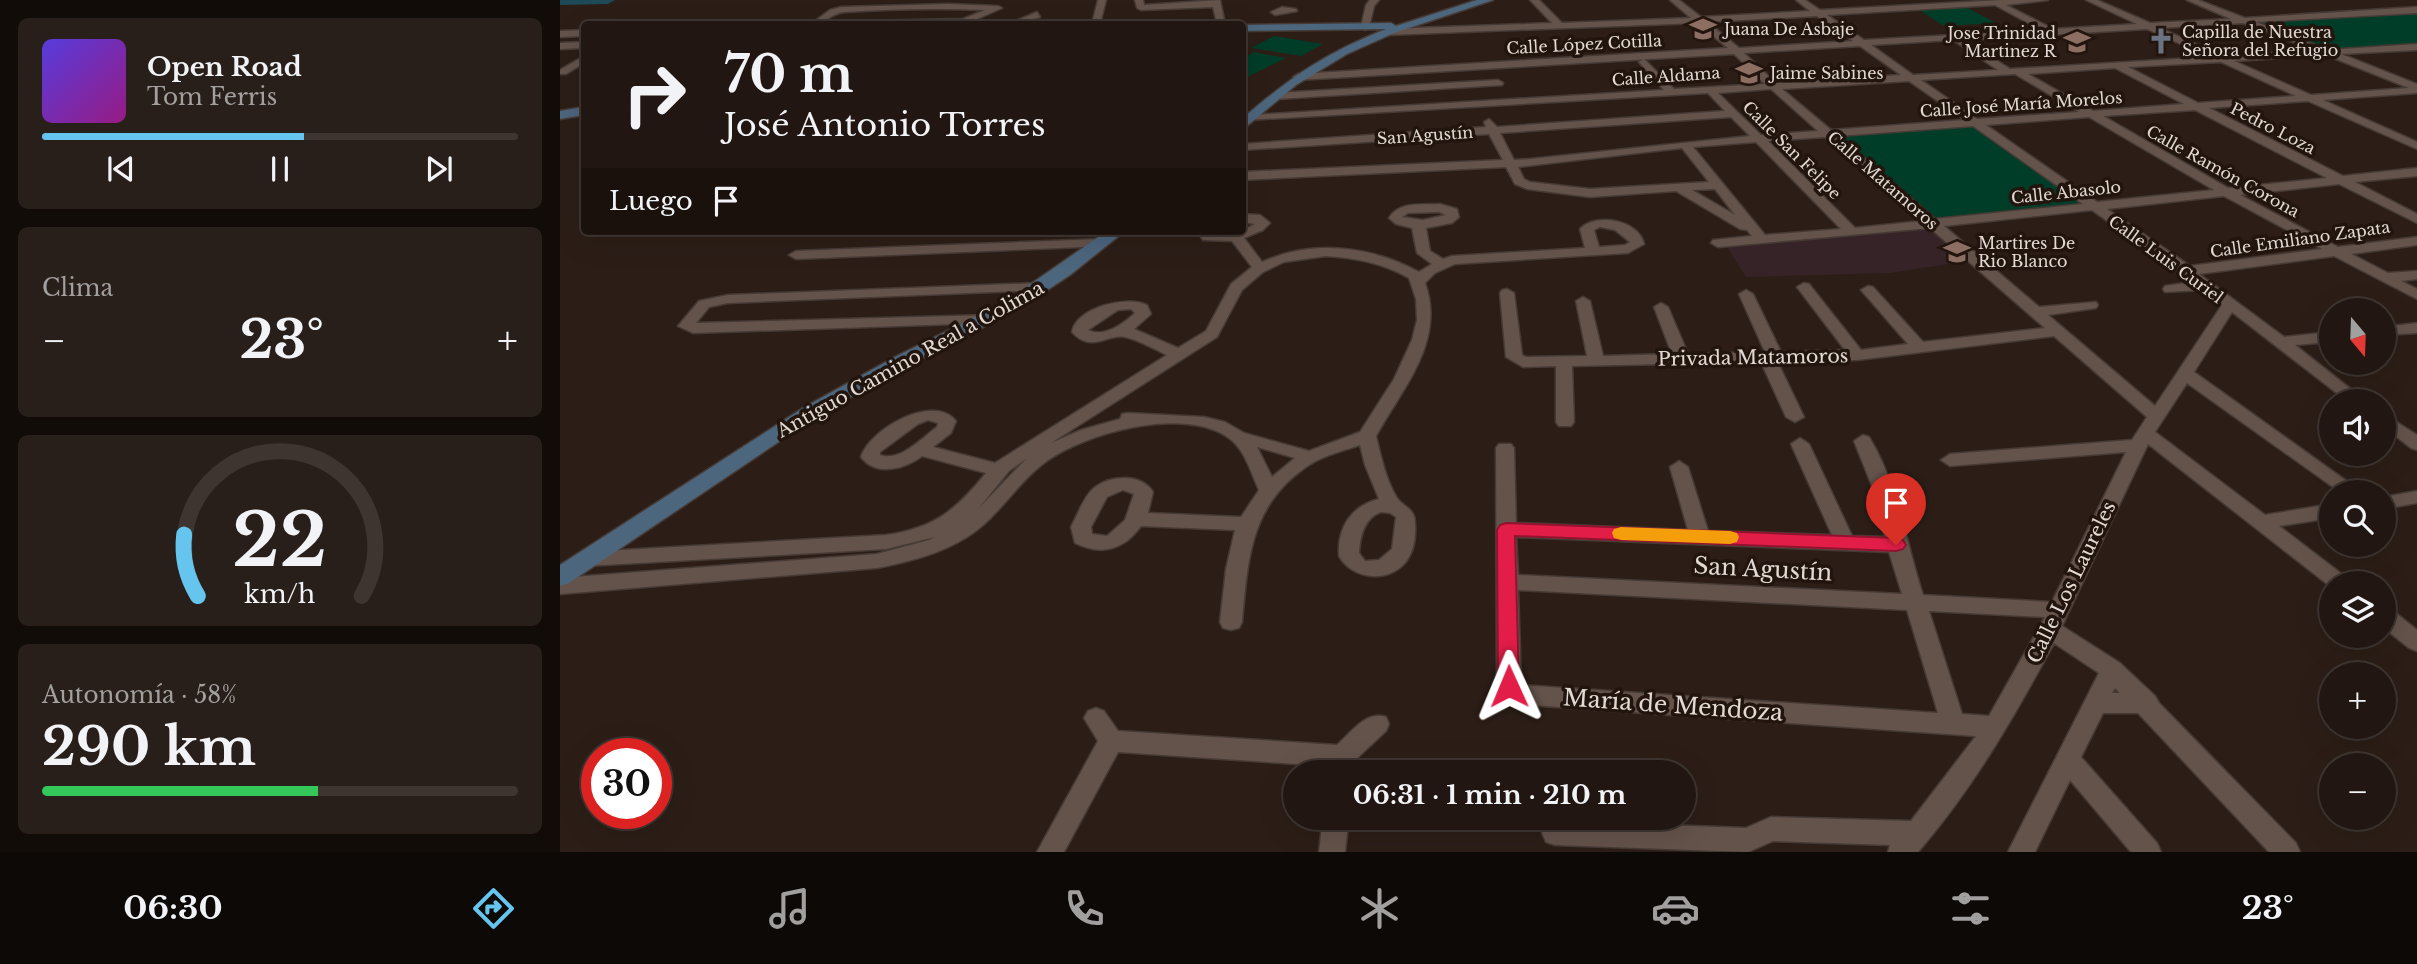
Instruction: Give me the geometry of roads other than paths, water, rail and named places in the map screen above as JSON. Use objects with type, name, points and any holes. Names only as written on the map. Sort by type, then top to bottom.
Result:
[{"type":"main road","points":[[1251,114],[1298,77],[1386,32],[1485,0]]},
{"type":"main road","points":[[1246,28],[1400,26]]},
{"type":"main road","points":[[560,115],[581,112]]},
{"type":"main road","name":"Antiguo Camino Real a Colima","points":[[560,577],[810,412],[1011,306],[1109,237]]},
{"type":"street","points":[[1097,21],[1102,0]]},
{"type":"street","points":[[1139,0],[1141,8],[1216,2],[1220,21]]},
{"type":"street","points":[[1365,27],[1370,5],[1374,0]]},
{"type":"street","points":[[1534,0],[1560,26]]},
{"type":"street","name":"Calle Matamoros","points":[[1674,0],[1737,51],[1773,86],[2057,331],[2147,431],[2325,571]]},
{"type":"street","name":"Calle Luis Curiel","points":[[1800,0],[2187,271],[2342,389]]},
{"type":"street","points":[[1899,0],[1912,8]]},
{"type":"street","points":[[1386,32],[1699,20],[2044,0]]},
{"type":"street","points":[[2090,0],[2417,146]]},
{"type":"street","points":[[2191,0],[2417,89]]},
{"type":"street","points":[[1993,1],[2052,32]]},
{"type":"street","points":[[820,21],[841,10],[948,6],[998,8],[965,21]]},
{"type":"street","points":[[1279,27],[1282,7]]},
{"type":"street","name":"Calle López Cotilla","points":[[1298,77],[2417,10]]},
{"type":"street","points":[[1021,21],[1037,15]]},
{"type":"street","points":[[560,34],[581,33]]},
{"type":"street","name":"Calle Ramón Corona","points":[[1956,39],[2226,192],[2417,295]]},
{"type":"street","points":[[562,47],[581,46]]},
{"type":"street","name":"Calle Aldama","points":[[1251,114],[1482,105],[2417,47]]},
{"type":"street","points":[[563,72],[581,61]]},
{"type":"street","points":[[1644,62],[1671,92]]},
{"type":"street","name":"Pedro Loza","points":[[2115,65],[2417,219]]},
{"type":"street","points":[[1277,96],[1498,83]]},
{"type":"street","name":"Calle San Felipe","points":[[1709,89],[1852,232]]},
{"type":"street","name":"Calle José María Morelos","points":[[1246,176],[1509,164],[1685,144],[2417,89]]},
{"type":"street","points":[[1482,105],[1509,164],[1521,183],[1590,193],[1720,185]]},
{"type":"street","name":"San Agustín","points":[[1246,147],[1733,114]]},
{"type":"street","points":[[1685,144],[1757,235]]},
{"type":"street","name":"Calle Abasolo","points":[[1718,243],[1757,235],[1852,232],[2417,172]]},
{"type":"street","points":[[1681,189],[1757,235]]},
{"type":"street","points":[[1246,218],[1255,218],[1263,223],[1255,230],[1246,232]]},
{"type":"street","points":[[1418,223],[1424,253],[1442,264]]},
{"type":"street","points":[[1205,235],[1212,238],[1235,235],[1260,268]]},
{"type":"street","points":[[796,255],[1109,237]]},
{"type":"street","name":"Calle Emiliano Zapata","points":[[2187,271],[2417,241]]},
{"type":"street","points":[[1418,281],[1442,264],[1477,257],[1593,251]]},
{"type":"street","points":[[586,559],[910,538],[932,532],[968,508],[998,470],[1212,334],[1223,318],[1234,289],[1260,268],[1306,255],[1351,252],[1389,261],[1415,276],[1426,316],[1418,351],[1410,370],[1393,391],[1367,436],[1309,457],[1268,489],[1246,524],[1239,550],[1231,622]]},
{"type":"street","points":[[2385,278],[2417,275]]},
{"type":"street","points":[[2170,289],[2204,285]]},
{"type":"street","points":[[985,318],[707,328],[686,326],[704,304],[728,299],[1039,287]]},
{"type":"street","points":[[1804,287],[1857,355]]},
{"type":"street","points":[[1868,290],[1920,348]]},
{"type":"street","name":"Privada Matamoros","points":[[1507,293],[1516,359],[1564,361],[1857,355],[2057,331]]},
{"type":"street","points":[[1746,294],[1794,417]]},
{"type":"street","points":[[1583,301],[1596,360]]},
{"type":"street","points":[[2036,312],[2091,305]]},
{"type":"street","name":"Calle Los Laureles","points":[[1909,843],[1937,811],[1996,727],[2054,619],[2147,431],[2229,305]]},
{"type":"street","points":[[1661,307],[1682,358]]},
{"type":"street","points":[[2396,330],[2417,328]]},
{"type":"street","points":[[1121,330],[1180,355]]},
{"type":"street","points":[[2279,342],[2319,338]]},
{"type":"street","points":[[1564,361],[1565,422]]},
{"type":"street","points":[[2184,373],[2336,480]]},
{"type":"street","points":[[1026,451],[1092,423],[1117,417],[1191,420],[1216,426],[1241,438],[1271,444],[1309,457]]},
{"type":"street","points":[[560,586],[877,561],[924,551],[954,537],[985,513],[1020,473],[1042,456],[1071,441],[1139,419]]},
{"type":"street","points":[[2396,428],[2417,444]]},
{"type":"street","points":[[1950,460],[2147,431]]},
{"type":"street","points":[[1367,436],[1388,505]]},
{"type":"street","points":[[1241,438],[1268,489]]},
{"type":"street","points":[[1863,441],[1886,496],[1896,545],[1953,723]]},
{"type":"street","points":[[1800,444],[1844,541]]},
{"type":"street","name":"María de Mendoza","points":[[1505,448],[1509,686],[1515,694],[1996,727]]},
{"type":"street","points":[[919,449],[998,470]]},
{"type":"street","points":[[1679,467],[1700,536]]},
{"type":"street","points":[[2396,501],[2417,497]]},
{"type":"street","points":[[2262,522],[2319,513]]},
{"type":"street","points":[[1134,519],[1246,524]]},
{"type":"street","points":[[1506,530],[1896,545]]},
{"type":"street","points":[[667,577],[685,553]]},
{"type":"street","name":"San Agustín","points":[[1507,582],[1916,603],[2054,619]]},
{"type":"street","points":[[2054,619],[2147,704],[2287,852]]},
{"type":"street","points":[[2396,625],[2417,642]]},
{"type":"street","points":[[2021,852],[2112,670]]},
{"type":"street","points":[[2096,703],[2147,704]]},
{"type":"street","points":[[1096,718],[1111,741]]},
{"type":"street","points":[[1345,760],[1377,724]]},
{"type":"street","points":[[1111,741],[1301,760]]},
{"type":"street","points":[[1050,852],[1111,741]]},
{"type":"street","points":[[2067,760],[2148,852]]},
{"type":"street","points":[[1555,834],[1747,840],[1771,828],[1909,843]]},
{"type":"street","points":[[1332,852],[1335,830]]},
{"type":"waterway","points":[[560,1],[608,0]]},
{"type":"place","name":"Juana De Asbaje","points":[[1703,29]]},
{"type":"place","name":"Capilla de Nuestra Señora del Refugio","points":[[2161,41]]},
{"type":"place","name":"Jose Trinidad Martinez R","points":[[2077,42]]},
{"type":"place","name":"Jaime Sabines","points":[[1749,73]]},
{"type":"place","name":"Martires De Rio Blanco","points":[[1957,252]]}]
